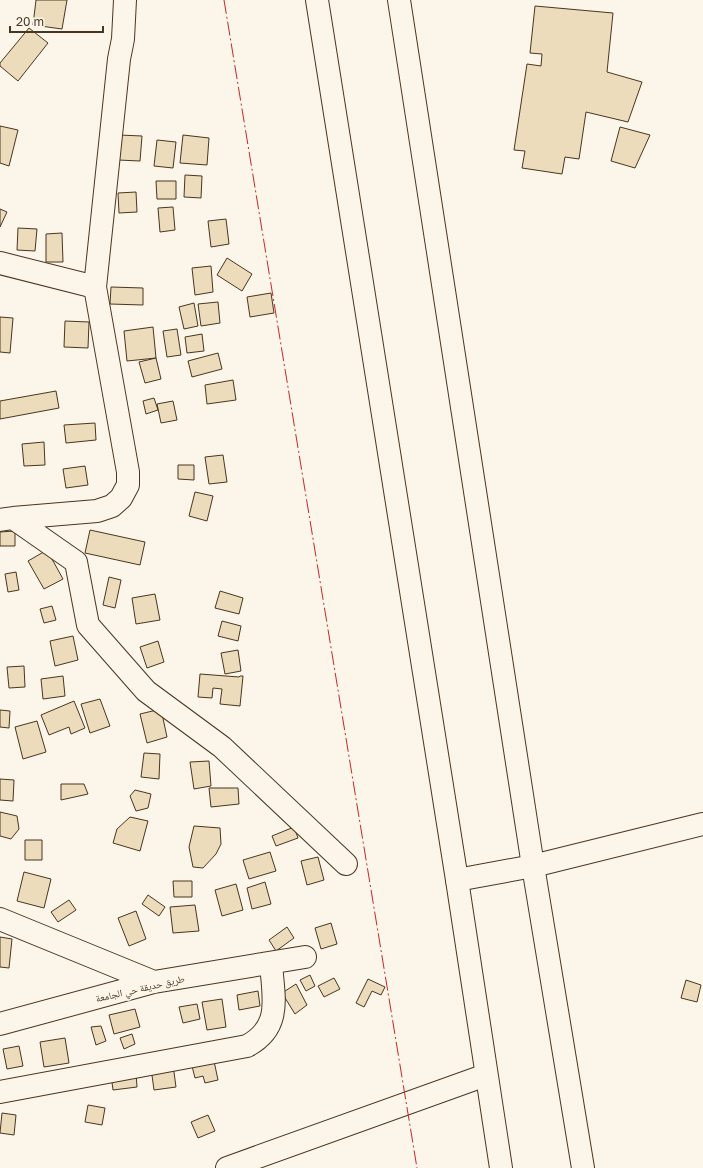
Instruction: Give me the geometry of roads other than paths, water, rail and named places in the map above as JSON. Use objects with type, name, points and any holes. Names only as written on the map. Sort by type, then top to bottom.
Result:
[{"type":"street","points":[[7,519],[97,511],[112,506],[121,498],[128,485],[128,472],[94,287],[119,59],[123,39],[125,0]]},
{"type":"street","points":[[317,0],[457,880],[501,1168]]},
{"type":"street","points":[[399,0],[533,866],[583,1168]]},
{"type":"street","points":[[0,263],[94,287]]},
{"type":"street","points":[[7,519],[76,562],[88,625],[146,691],[222,747],[346,864]]},
{"type":"street","points":[[457,880],[533,866],[703,824]]},
{"type":"street","points":[[0,919],[154,982]]},
{"type":"street","name":"طريق حديقة حي الجامعة","points":[[0,1024],[154,982],[305,957]]},
{"type":"street","points":[[0,1092],[247,1046],[263,1035],[273,1016],[274,1005],[270,963]]},
{"type":"street","points":[[227,1168],[486,1075]]}]
